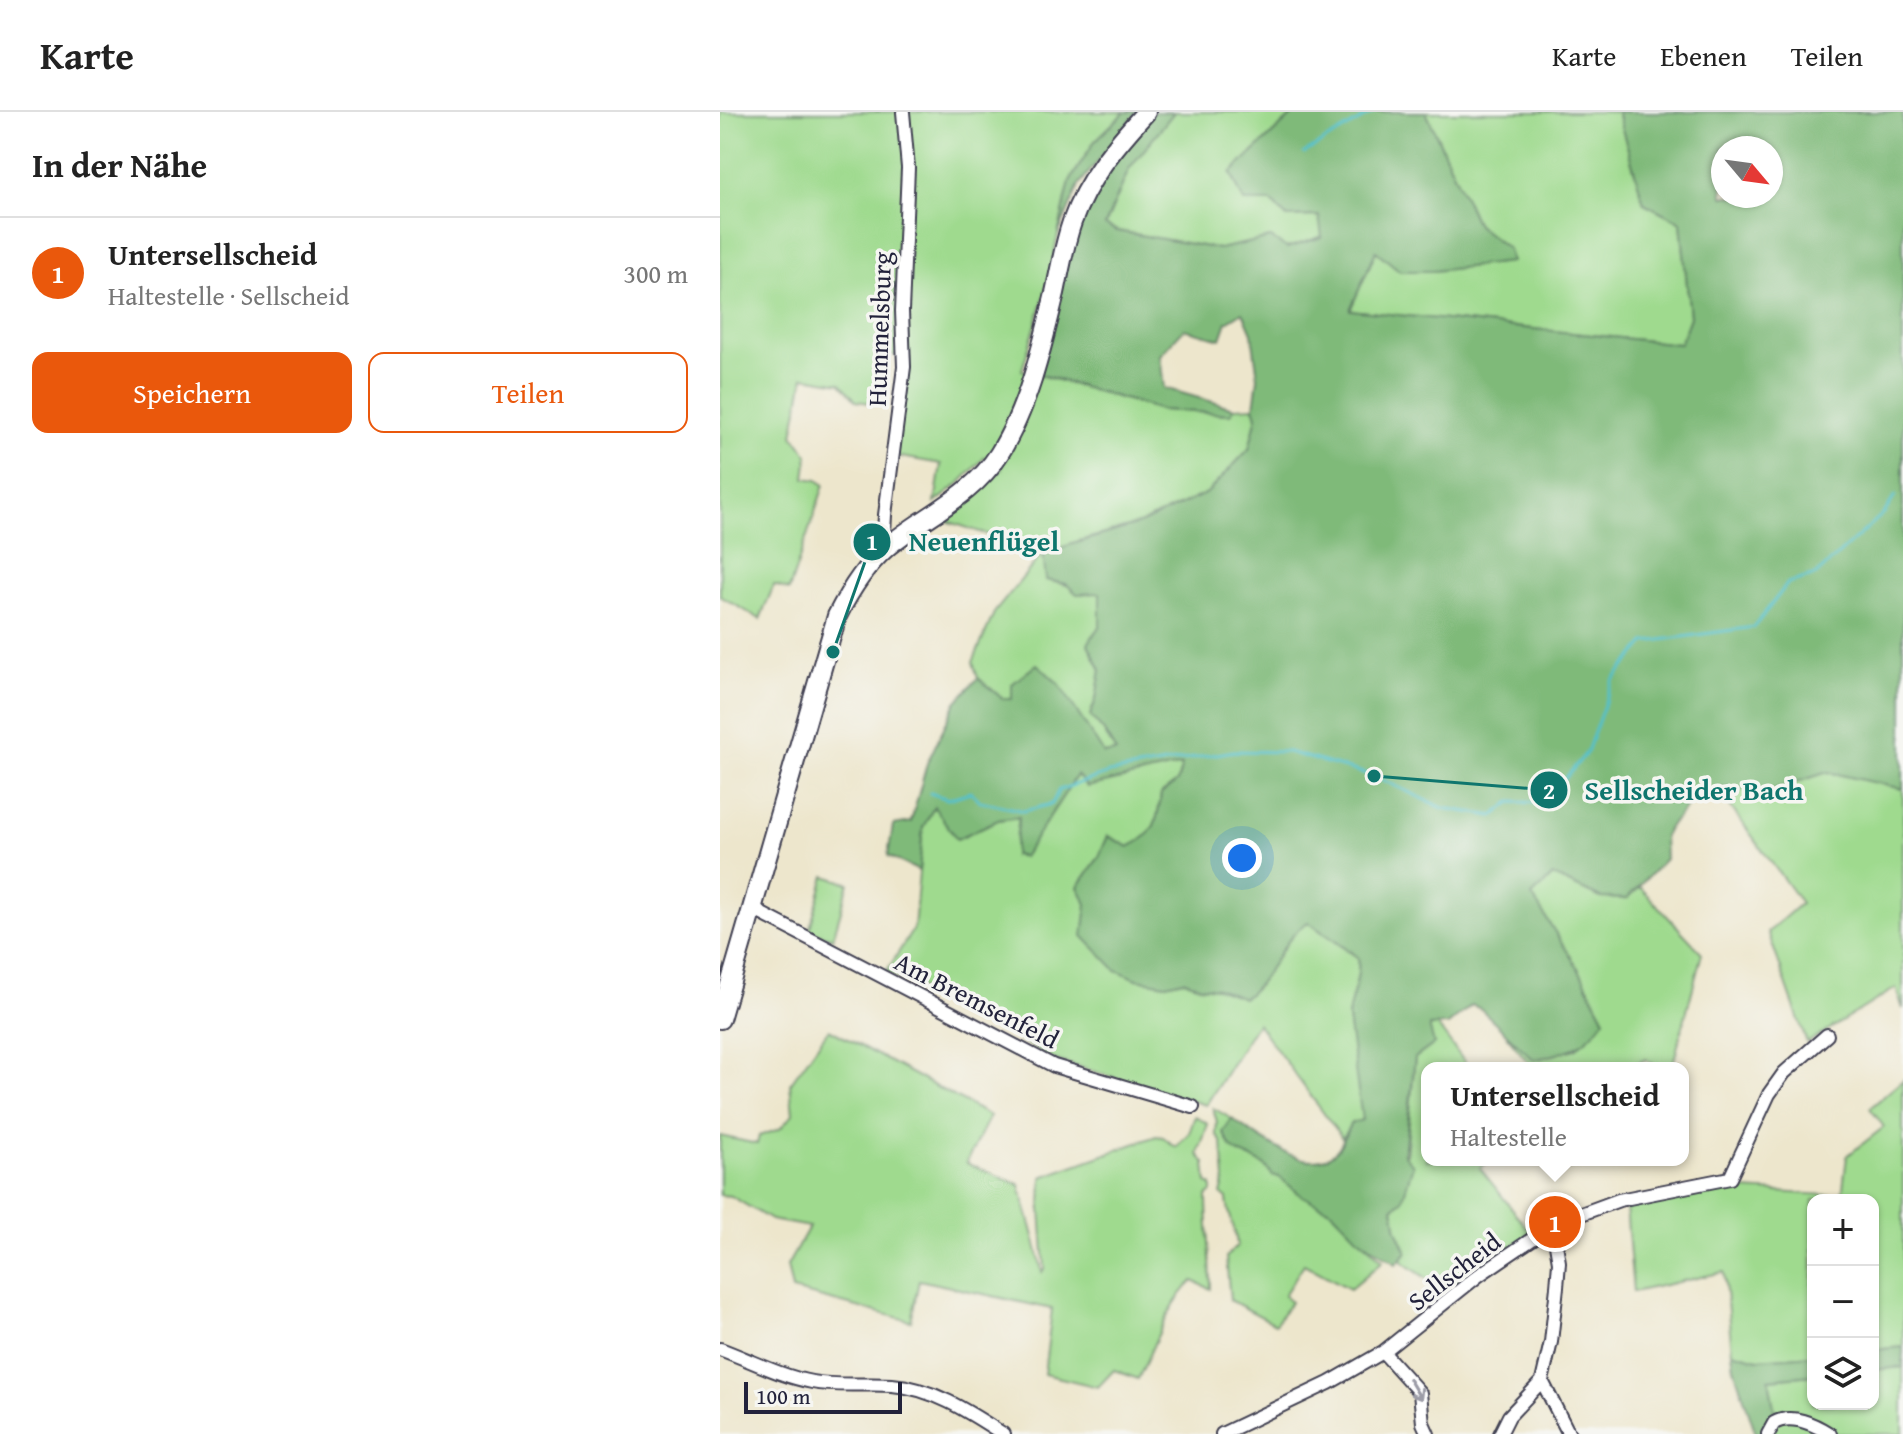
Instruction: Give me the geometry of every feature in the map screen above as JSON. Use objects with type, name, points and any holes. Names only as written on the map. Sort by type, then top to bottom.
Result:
[{"type":"main road","points":[[720,1019],[832,628],[856,583],[888,546],[974,483],[995,461],[1023,402],[1066,241],[1081,199],[1109,155],[1146,112]]},
{"type":"street","name":"Hummelsburg","points":[[888,546],[884,533],[886,505],[904,354],[902,311],[908,168],[903,112]]},
{"type":"street","name":"Am Bremsenfeld","points":[[753,905],[762,914],[1054,1066],[1193,1107]]},
{"type":"street","name":"Sellscheid","points":[[1222,1434],[1329,1383],[1383,1352],[1479,1275],[1553,1227],[1619,1200],[1730,1178],[1769,1094],[1784,1073],[1827,1035]]},
{"type":"street","points":[[1500,1434],[1509,1416],[1542,1381],[1551,1342],[1559,1262],[1553,1227]]},
{"type":"street","points":[[720,1349],[816,1383],[892,1385],[922,1390],[1003,1434]]},
{"type":"street","points":[[1383,1352],[1420,1393],[1423,1423],[1428,1434]]},
{"type":"street","points":[[1542,1381],[1569,1434]]},
{"type":"street","points":[[1768,1434],[1774,1423],[1785,1419],[1808,1423],[1830,1434]]},
{"type":"green space","points":[[720,112],[1125,112],[1095,141],[1070,181],[1045,294],[1022,370],[1161,410],[1230,414],[1234,408],[1254,407],[1257,416],[1249,449],[1207,493],[1142,523],[1071,543],[1046,580],[1100,593],[1100,625],[1088,644],[1101,670],[1090,715],[1116,752],[1104,754],[1090,735],[1012,699],[1003,699],[978,678],[973,662],[994,613],[1043,553],[947,521],[1002,469],[985,457],[935,503],[941,464],[895,456],[902,357],[882,353],[879,404],[856,401],[841,383],[804,377],[793,435],[808,455],[805,478],[824,485],[789,590],[774,585],[760,619],[720,596]]},
{"type":"green space","points":[[1125,112],[1137,112],[1079,185],[1058,235],[1070,181],[1095,141]]},
{"type":"green space","points":[[1153,112],[1174,112],[1129,169],[1105,225],[1117,231],[1219,249],[1271,238],[1287,248],[1322,237],[1319,216],[1286,217],[1272,202],[1244,202],[1231,173],[1296,112],[1337,112],[1344,116],[1347,112],[1426,112],[1477,225],[1508,249],[1511,262],[1433,271],[1400,271],[1376,251],[1350,310],[1680,344],[1690,317],[1681,222],[1644,203],[1617,112],[1903,112],[1903,789],[1828,772],[1770,791],[1717,788],[1696,796],[1669,827],[1664,836],[1665,859],[1627,899],[1601,898],[1553,876],[1532,896],[1578,968],[1605,1019],[1583,1043],[1534,1060],[1481,1009],[1472,1005],[1448,1025],[1429,1026],[1434,1044],[1415,1058],[1404,1155],[1413,1165],[1402,1201],[1393,1208],[1397,1230],[1407,1252],[1396,1264],[1358,1238],[1332,1211],[1302,1196],[1272,1175],[1260,1162],[1233,1149],[1223,1132],[1232,1119],[1284,1152],[1313,1160],[1326,1158],[1337,1150],[1351,1123],[1362,1120],[1348,1018],[1358,973],[1358,957],[1308,922],[1290,939],[1261,980],[1243,998],[1183,980],[1166,984],[1137,979],[1116,970],[1083,936],[1087,904],[1078,887],[1099,857],[1108,836],[1129,847],[1150,832],[1161,794],[1177,782],[1182,765],[1087,787],[1077,775],[1023,857],[1014,855],[1019,817],[998,820],[957,839],[934,807],[923,827],[919,871],[888,856],[893,825],[911,822],[927,763],[956,702],[978,678],[1003,699],[1012,699],[1012,684],[1037,664],[1059,684],[1104,754],[1116,752],[1090,716],[1101,670],[1088,644],[1100,625],[1100,593],[1077,594],[1066,584],[1046,580],[1043,553],[1142,523],[1207,493],[1249,449],[1257,416],[1254,407],[1258,378],[1252,333],[1243,312],[1227,322],[1221,339],[1184,329],[1160,355],[1164,388],[1234,408],[1231,414],[1161,410],[1039,374],[1070,249],[1090,191]]},
{"type":"green space","points":[[1174,112],[1296,112],[1231,173],[1272,202],[1286,217],[1319,216],[1323,236],[1287,248],[1270,238],[1219,249],[1105,226],[1129,169]]},
{"type":"green space","points":[[1426,112],[1617,112],[1644,203],[1681,222],[1690,317],[1680,344],[1350,310],[1376,251],[1401,271],[1433,271],[1511,262],[1508,249],[1477,225]]},
{"type":"green space","points":[[1183,765],[1177,782],[1161,794],[1150,832],[1129,847],[1108,836],[1099,857],[1078,887],[1137,979],[1166,984],[1183,980],[1243,998],[1261,980],[1290,939],[1308,922],[1358,958],[1358,973],[1348,1018],[1363,1120],[1351,1123],[1342,1138],[1257,1023],[1206,1105],[1055,1060],[961,1007],[886,972],[914,928],[923,827],[934,806],[957,838],[998,820],[1019,817],[1014,855],[1077,775],[1087,787]]},
{"type":"green space","points":[[1828,772],[1903,789],[1903,1009],[1896,988],[1807,1043],[1768,932],[1801,903],[1717,788],[1770,791]]},
{"type":"green space","points":[[825,876],[849,883],[833,938],[809,931]]},
{"type":"green space","points":[[1553,876],[1601,898],[1627,899],[1640,887],[1702,953],[1674,1062],[1650,1062],[1646,1059],[1640,1062],[1528,1062],[1506,1035],[1535,1059],[1576,1049],[1605,1019],[1578,968],[1531,896]]},
{"type":"green space","points":[[1437,1025],[1465,1062],[1421,1062],[1421,1166],[1482,1166],[1480,1168],[1531,1233],[1448,1293],[1400,1260],[1407,1252],[1396,1230],[1393,1208],[1402,1201],[1415,1058],[1434,1044],[1428,1026]]},
{"type":"green space","points":[[829,1029],[990,1116],[966,1163],[1020,1185],[1042,1272],[1045,1269],[1042,1177],[1156,1136],[1163,1137],[1176,1147],[1189,1133],[1195,1116],[1208,1124],[1198,1154],[1205,1163],[1207,1183],[1212,1185],[1212,1192],[1207,1196],[1211,1289],[1193,1281],[1184,1290],[1138,1379],[1114,1370],[1098,1387],[1044,1374],[1052,1309],[919,1280],[911,1321],[792,1290],[787,1266],[809,1227],[771,1220],[731,1196],[720,1195],[720,1136],[757,1144],[759,1136],[780,1129],[793,1114],[790,1084]]},
{"type":"green space","points":[[1903,1080],[1903,1347],[1879,1349],[1879,1194],[1842,1194],[1847,1156],[1884,1127],[1870,1108]]},
{"type":"green space","points":[[1213,1108],[1232,1119],[1223,1132],[1233,1149],[1260,1162],[1272,1175],[1279,1176],[1303,1196],[1332,1211],[1383,1261],[1350,1289],[1304,1264],[1284,1295],[1291,1302],[1275,1324],[1230,1300],[1226,1257],[1237,1246],[1227,1199],[1221,1194],[1225,1179],[1222,1143],[1216,1134]]},
{"type":"green space","points":[[1727,1189],[1809,1194],[1807,1355],[1758,1359],[1732,1352],[1724,1272],[1633,1292],[1626,1207]]},
{"type":"green space","points":[[1903,1347],[1903,1367],[1879,1369],[1879,1349]]},
{"type":"green space","points":[[1732,1352],[1758,1359],[1807,1355],[1807,1376],[1769,1379],[1775,1414],[1764,1434],[1756,1434],[1734,1368]]},
{"type":"green space","points":[[1903,1367],[1903,1434],[1764,1434],[1775,1414],[1769,1379],[1807,1376],[1807,1410],[1879,1410],[1879,1369]]},
{"type":"waterway","points":[[1304,153],[1374,112]]},
{"type":"waterway","points":[[930,793],[948,799],[970,792],[980,801],[1024,811],[1052,804],[1059,790],[1109,773],[1234,751],[1288,752],[1374,776],[1443,808],[1493,816],[1511,802],[1545,803],[1587,752],[1613,680],[1646,642],[1754,627],[1788,583],[1816,575],[1885,512],[1895,496]]},
{"type":"place","name":"Neuenflügel","points":[[833,652]]},
{"type":"place","name":"Sellscheider Bach","points":[[1374,776]]},
{"type":"place","name":"Untersellscheid","points":[[1555,1222]]}]
